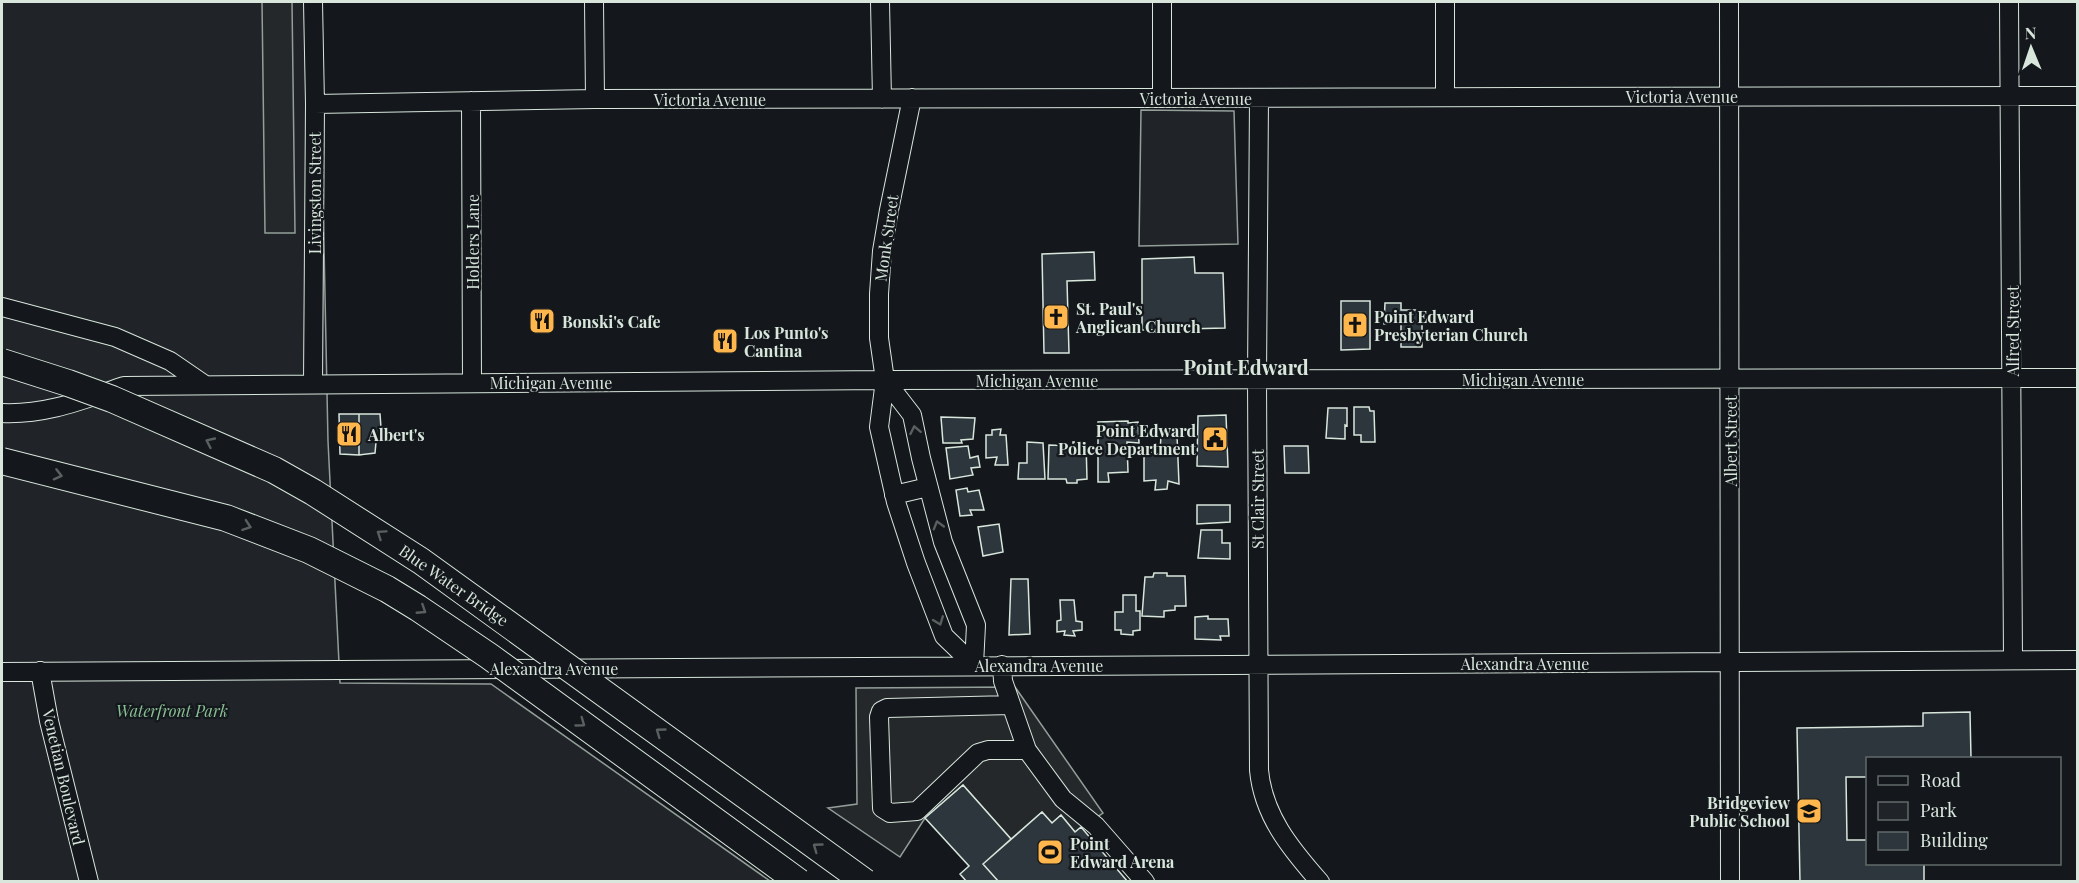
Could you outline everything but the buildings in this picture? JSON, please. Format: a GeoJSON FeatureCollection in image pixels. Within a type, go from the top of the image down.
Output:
{"type":"FeatureCollection","features":[{"type":"Feature","properties":{"kind":"highway","name":"Blue Water Bridge"},"geometry":{"type":"LineString","coordinates":[[2,362],[68,382],[112,399],[274,470],[313,492],[421,561],[865,882]]}},
{"type":"Feature","properties":{"kind":"highway"},"geometry":{"type":"LineString","coordinates":[[2,461],[226,518],[309,550],[387,589],[480,650],[799,882]]}},
{"type":"Feature","properties":{"kind":"street","name":"Livingston Street"},"geometry":{"type":"LineString","coordinates":[[313,2],[315,104],[313,384]]}},
{"type":"Feature","properties":{"kind":"street"},"geometry":{"type":"LineString","coordinates":[[594,2],[595,99]]}},
{"type":"Feature","properties":{"kind":"street"},"geometry":{"type":"LineString","coordinates":[[880,2],[882,99]]}},
{"type":"Feature","properties":{"kind":"street"},"geometry":{"type":"LineString","coordinates":[[1162,2],[1162,98]]}},
{"type":"Feature","properties":{"kind":"street"},"geometry":{"type":"LineString","coordinates":[[1444,96],[1445,2]]}},
{"type":"Feature","properties":{"kind":"street","name":"Albert Street"},"geometry":{"type":"LineString","coordinates":[[1729,2],[1730,882]]}},
{"type":"Feature","properties":{"kind":"street","name":"Alfred Street"},"geometry":{"type":"LineString","coordinates":[[2009,2],[2013,660]]}},
{"type":"Feature","properties":{"kind":"street","name":"Victoria Avenue"},"geometry":{"type":"LineString","coordinates":[[315,104],[595,99],[2078,96]]}},
{"type":"Feature","properties":{"kind":"street","name":"Monk Street"},"geometry":{"type":"LineString","coordinates":[[912,98],[882,251],[879,338],[885,380],[879,427],[894,495],[944,636],[974,665]]}},
{"type":"Feature","properties":{"kind":"street","name":"St Clair Street"},"geometry":{"type":"LineString","coordinates":[[1259,98],[1257,379],[1259,770],[1263,796],[1280,831],[1298,857],[1320,882]]}},
{"type":"Feature","properties":{"kind":"street","name":"Holders Lane"},"geometry":{"type":"LineString","coordinates":[[471,101],[472,383]]}},
{"type":"Feature","properties":{"kind":"street"},"geometry":{"type":"LineString","coordinates":[[2,307],[115,337],[170,360],[205,385]]}},
{"type":"Feature","properties":{"kind":"street","name":"Michigan Avenue"},"geometry":{"type":"LineString","coordinates":[[2,412],[40,412],[66,406],[123,386],[885,380],[2078,378]]}},
{"type":"Feature","properties":{"kind":"street"},"geometry":{"type":"LineString","coordinates":[[885,380],[912,414],[943,542],[976,625],[974,665]]}},
{"type":"Feature","properties":{"kind":"street"},"geometry":{"type":"LineString","coordinates":[[894,495],[928,487]]}},
{"type":"Feature","properties":{"kind":"street"},"geometry":{"type":"LineString","coordinates":[[918,568],[950,562]]}},
{"type":"Feature","properties":{"kind":"street","name":"Alexandra Avenue"},"geometry":{"type":"LineString","coordinates":[[2,672],[2078,660]]}},
{"type":"Feature","properties":{"kind":"street"},"geometry":{"type":"LineString","coordinates":[[1002,665],[1003,681],[1028,750],[1063,799],[1096,826],[1145,882]]}},
{"type":"Feature","properties":{"kind":"street","name":"Venetian Boulevard"},"geometry":{"type":"LineString","coordinates":[[40,671],[49,721],[89,882]]}},
{"type":"Feature","properties":{"kind":"street"},"geometry":{"type":"LineString","coordinates":[[1011,705],[888,708],[881,711],[879,717],[882,808],[887,813],[914,813],[982,751],[1028,750]]}},
{"type":"Feature","properties":{"kind":"green space","name":"Waterfront Park"},"geometry":{"type":"Polygon","coordinates":[[[2,2],[319,2],[328,441],[340,683],[491,684],[770,881],[2,881],[2,2]]]}},
{"type":"Feature","properties":{"kind":"green space"},"geometry":{"type":"Polygon","coordinates":[[[1141,110],[1234,111],[1238,244],[1139,246],[1141,110]]]}},
{"type":"Feature","properties":{"kind":"shaded area"},"geometry":{"type":"Polygon","coordinates":[[[262,2],[292,2],[295,233],[265,233],[262,2]]]}},
{"type":"Feature","properties":{"kind":"shaded area"},"geometry":{"type":"Polygon","coordinates":[[[1015,687],[1103,813],[1075,832],[1061,815],[1052,823],[1042,812],[1011,839],[963,785],[925,818],[900,857],[828,808],[857,804],[856,688],[1015,687]]]}},
{"type":"Feature","properties":{"kind":"place","name":"St. Paul's Anglican Church"},"geometry":{"type":"Point","coordinates":[1056,317]}},
{"type":"Feature","properties":{"kind":"place","name":"Bonski's Cafe"},"geometry":{"type":"Point","coordinates":[542,321]}},
{"type":"Feature","properties":{"kind":"place","name":"Point Edward Presbyterian Church"},"geometry":{"type":"Point","coordinates":[1355,325]}},
{"type":"Feature","properties":{"kind":"place","name":"Los Punto's Cantina"},"geometry":{"type":"Point","coordinates":[725,341]}},
{"type":"Feature","properties":{"kind":"place","name":"Albert's"},"geometry":{"type":"Point","coordinates":[349,434]}},
{"type":"Feature","properties":{"kind":"place","name":"Point Edward Police Department"},"geometry":{"type":"Point","coordinates":[1215,439]}},
{"type":"Feature","properties":{"kind":"place","name":"Bridgeview Public School"},"geometry":{"type":"Point","coordinates":[1809,811]}},
{"type":"Feature","properties":{"kind":"place","name":"Point Edward Arena"},"geometry":{"type":"Point","coordinates":[1050,852]}},
{"type":"Feature","properties":{"kind":"district","name":"Point Edward"},"geometry":{"type":"Point","coordinates":[1246,366]}}]}
